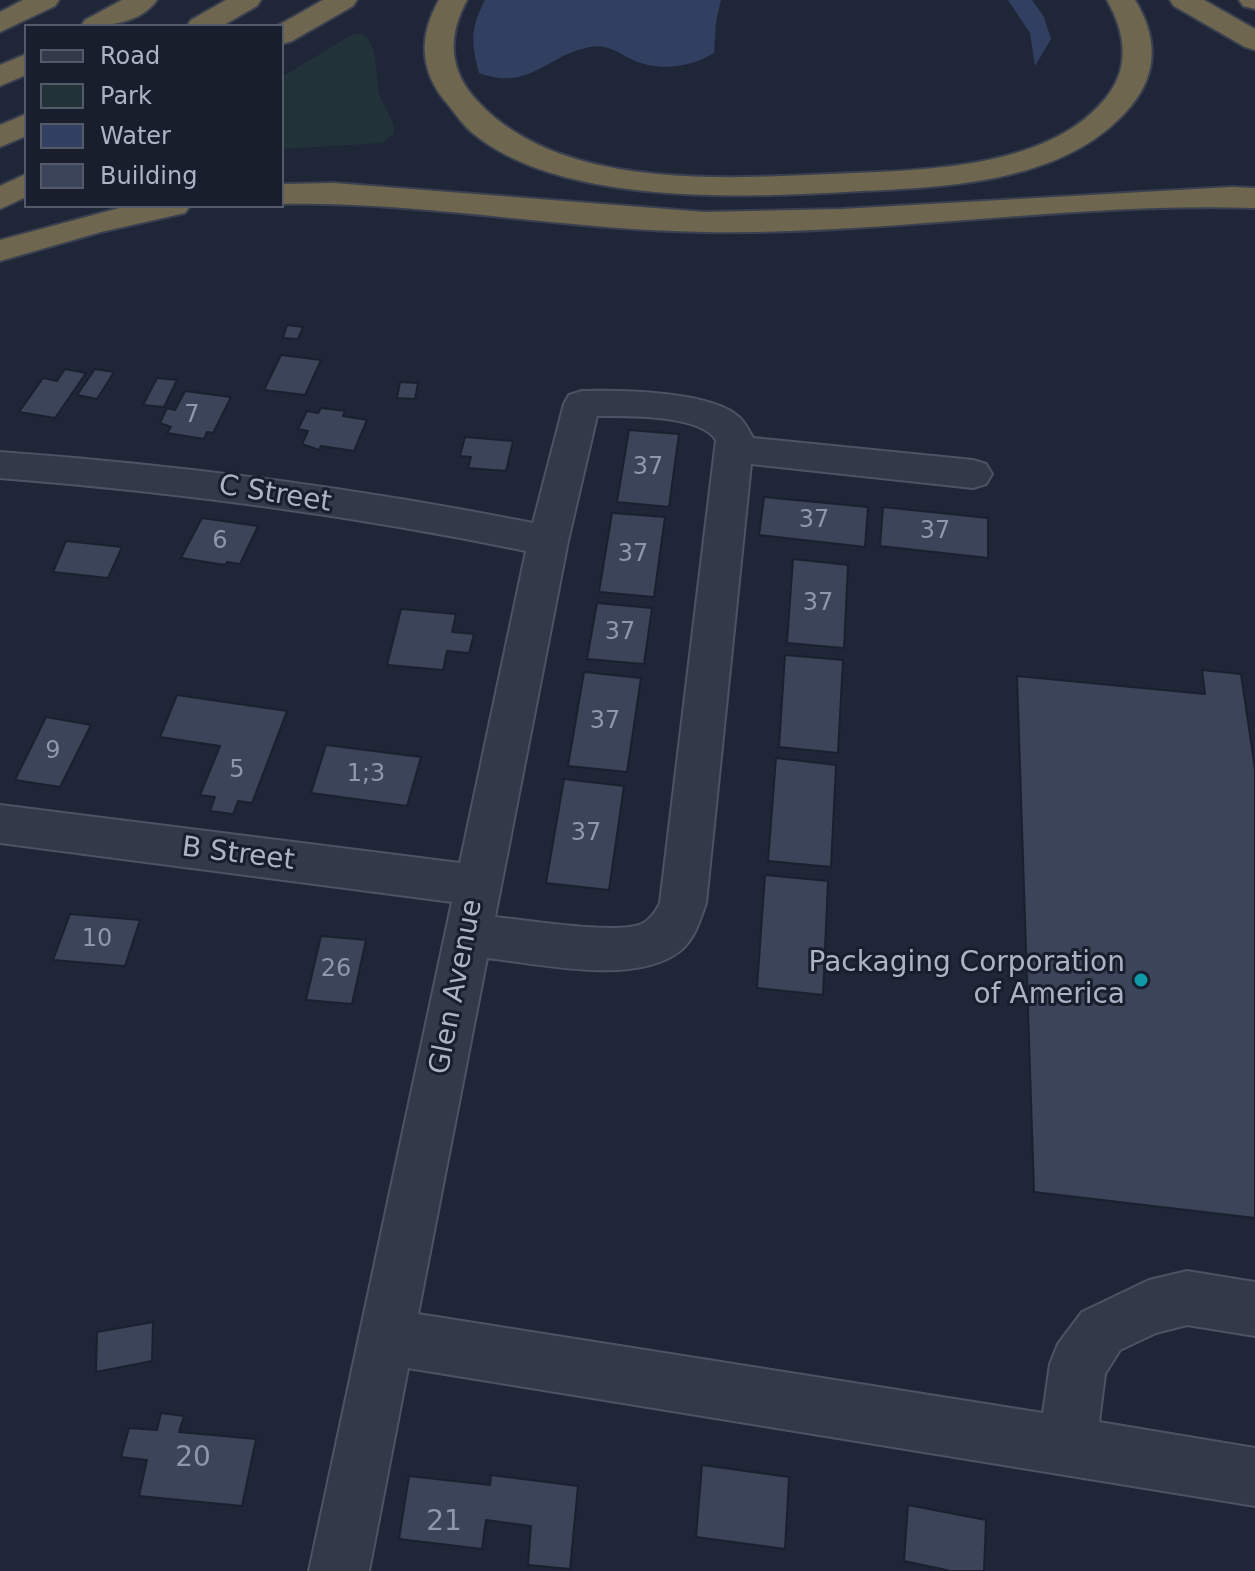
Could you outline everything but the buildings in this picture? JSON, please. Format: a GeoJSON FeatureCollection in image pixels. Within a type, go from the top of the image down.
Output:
{"type":"FeatureCollection","features":[{"type":"Feature","properties":{"kind":"highway"},"geometry":{"type":"LineString","coordinates":[[0,23],[45,0]]}},
{"type":"Feature","properties":{"kind":"highway"},"geometry":{"type":"LineString","coordinates":[[99,24],[143,0]]}},
{"type":"Feature","properties":{"kind":"highway"},"geometry":{"type":"LineString","coordinates":[[205,24],[247,0]]}},
{"type":"Feature","properties":{"kind":"highway"},"geometry":{"type":"LineString","coordinates":[[284,34],[343,0]]}},
{"type":"Feature","properties":{"kind":"highway"},"geometry":{"type":"LineString","coordinates":[[453,0],[439,37],[439,63],[445,81],[467,112],[502,138],[545,159],[601,174],[657,183],[740,186],[949,175],[1010,163],[1061,145],[1097,123],[1123,98],[1132,83],[1137,68],[1138,36],[1121,0]]}},
{"type":"Feature","properties":{"kind":"highway"},"geometry":{"type":"LineString","coordinates":[[1184,0],[1255,41]]}},
{"type":"Feature","properties":{"kind":"highway"},"geometry":{"type":"LineString","coordinates":[[0,77],[24,64]]}},
{"type":"Feature","properties":{"kind":"highway"},"geometry":{"type":"LineString","coordinates":[[0,138],[24,124]]}},
{"type":"Feature","properties":{"kind":"highway"},"geometry":{"type":"LineString","coordinates":[[0,199],[24,185]]}},
{"type":"Feature","properties":{"kind":"highway"},"geometry":{"type":"LineString","coordinates":[[284,194],[372,195],[703,222],[829,220],[1168,199],[1255,198]]}},
{"type":"Feature","properties":{"kind":"highway"},"geometry":{"type":"LineString","coordinates":[[0,251],[95,223],[165,208]]}},
{"type":"Feature","properties":{"kind":"street","name":"Glen Avenue"},"geometry":{"type":"LineString","coordinates":[[339,1571],[548,541],[582,404],[609,402],[688,409],[728,427],[734,437],[734,449]]}},
{"type":"Feature","properties":{"kind":"street"},"geometry":{"type":"LineString","coordinates":[[467,935],[596,948],[642,947],[663,936],[676,922],[683,903],[734,449],[973,474]]}},
{"type":"Feature","properties":{"kind":"street","name":"C Street"},"geometry":{"type":"LineString","coordinates":[[0,465],[136,474],[473,525],[548,541]]}},
{"type":"Feature","properties":{"kind":"street","name":"B Street"},"geometry":{"type":"LineString","coordinates":[[0,824],[477,885]]}},
{"type":"Feature","properties":{"kind":"street"},"geometry":{"type":"LineString","coordinates":[[1067,1445],[1078,1364],[1101,1331],[1149,1307],[1187,1298],[1255,1309]]}},
{"type":"Feature","properties":{"kind":"street"},"geometry":{"type":"LineString","coordinates":[[387,1337],[1255,1477]]}},
{"type":"Feature","properties":{"kind":"green space"},"geometry":{"type":"Polygon","coordinates":[[[353,34],[362,34],[372,46],[381,99],[392,120],[394,134],[382,143],[284,149],[284,76],[353,34]]]}},
{"type":"Feature","properties":{"kind":"water"},"geometry":{"type":"Polygon","coordinates":[[[485,0],[721,0],[714,53],[694,62],[652,66],[612,49],[596,46],[575,51],[525,75],[497,78],[479,73],[474,53],[473,36],[485,0]]]}},
{"type":"Feature","properties":{"kind":"water"},"geometry":{"type":"Polygon","coordinates":[[[1008,0],[1032,0],[1044,17],[1051,39],[1035,66],[1030,33],[1008,0]]]}},
{"type":"Feature","properties":{"kind":"place","name":"Packaging Corporation of America"},"geometry":{"type":"Point","coordinates":[1141,980]}}]}
